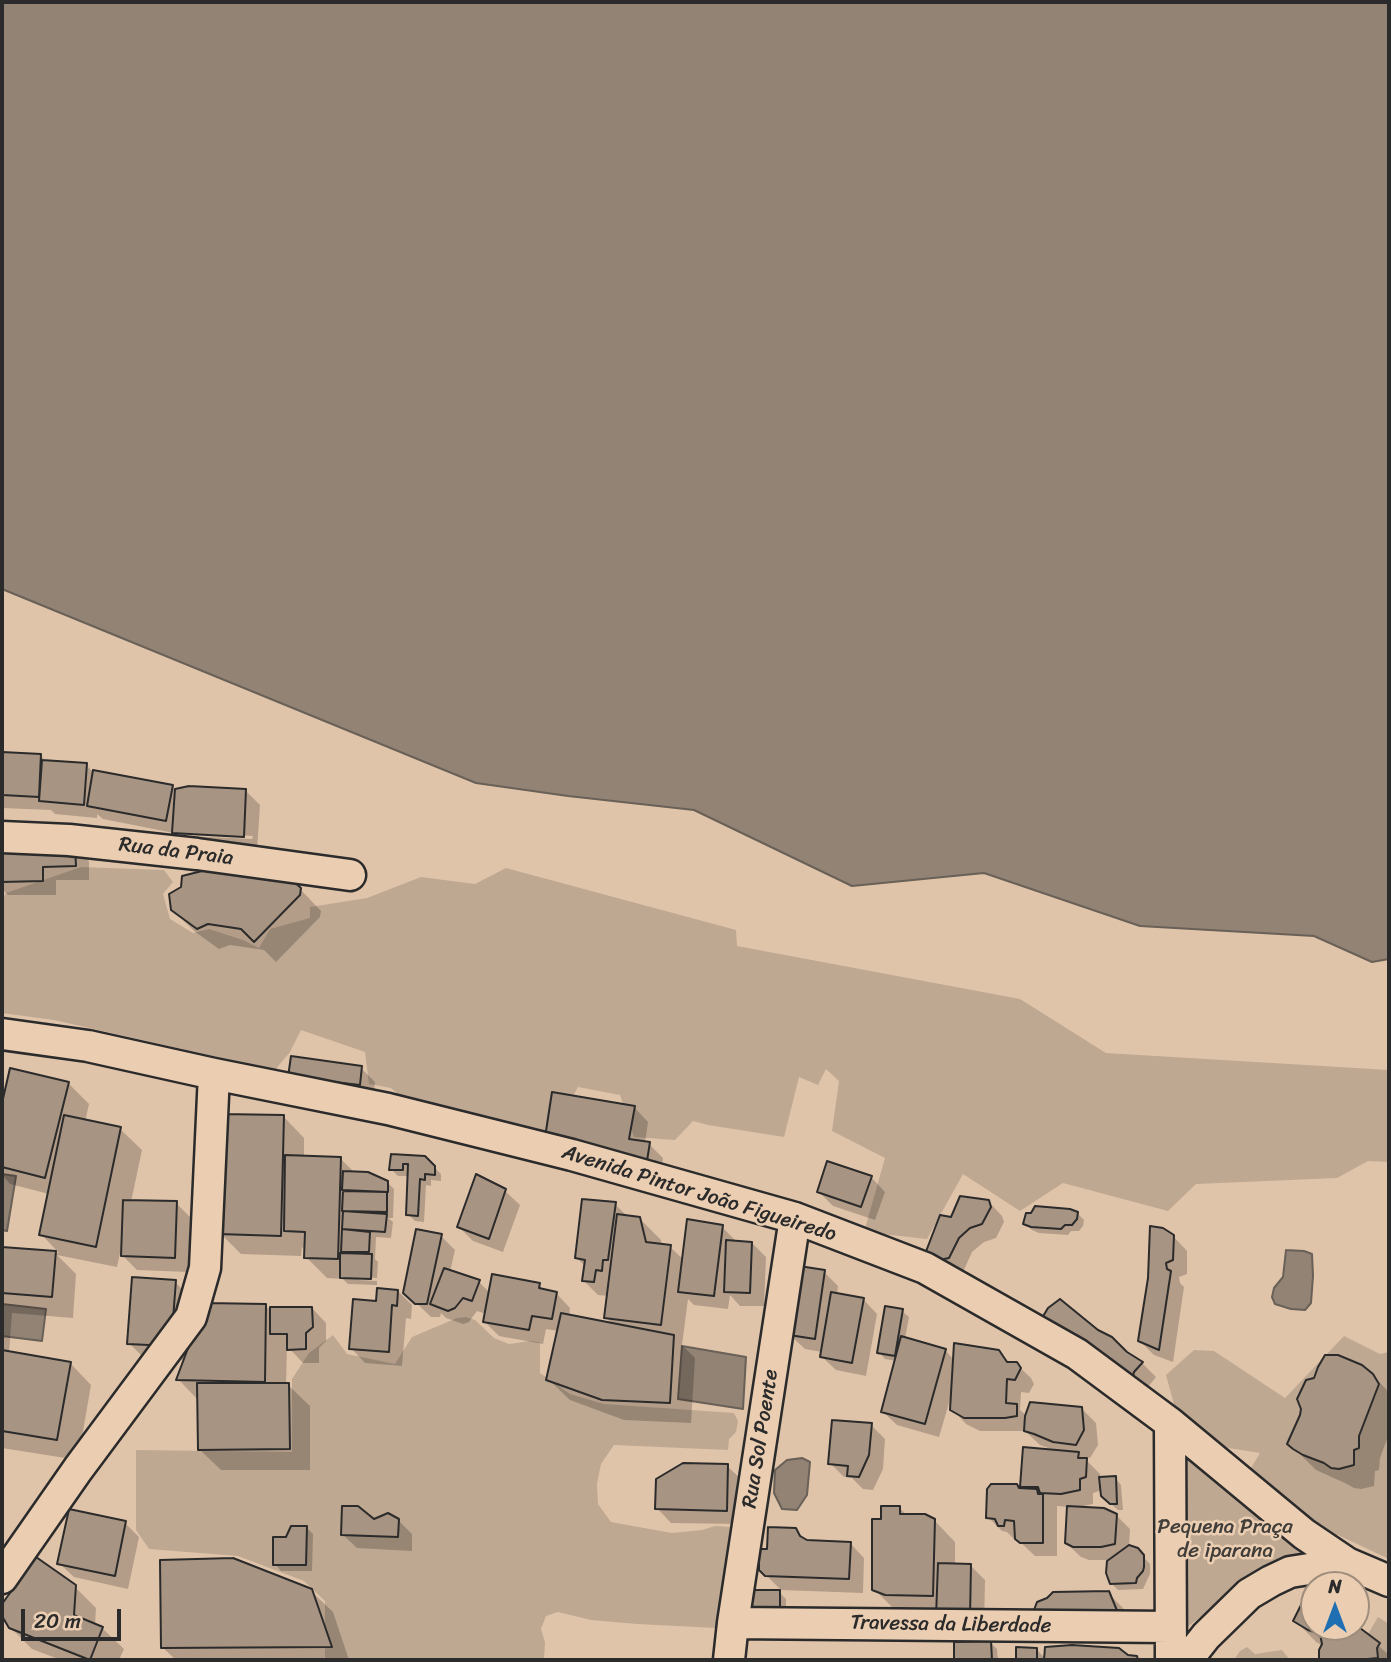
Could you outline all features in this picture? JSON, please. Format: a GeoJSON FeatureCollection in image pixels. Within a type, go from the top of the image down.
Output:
{"type":"FeatureCollection","features":[{"type":"Feature","properties":{"kind":"street","name":"Rua da Praia"},"geometry":{"type":"LineString","coordinates":[[2,837],[171,851],[349,875]]}},
{"type":"Feature","properties":{"kind":"street","name":"Avenida Pintor João Figueiredo"},"geometry":{"type":"LineString","coordinates":[[2,1034],[88,1046],[388,1109],[572,1155],[795,1218],[925,1268],[1077,1354],[1170,1423],[1304,1534],[1347,1563],[1389,1581]]}},
{"type":"Feature","properties":{"kind":"street"},"geometry":{"type":"LineString","coordinates":[[2,1578],[78,1469],[191,1317],[205,1268],[214,1074]]}},
{"type":"Feature","properties":{"kind":"street","name":"Rua Sol Poente"},"geometry":{"type":"LineString","coordinates":[[729,1660],[795,1218]]}},
{"type":"Feature","properties":{"kind":"street"},"geometry":{"type":"LineString","coordinates":[[1170,1423],[1171,1660]]}},
{"type":"Feature","properties":{"kind":"street"},"geometry":{"type":"LineString","coordinates":[[1187,1660],[1206,1636],[1249,1594],[1290,1572],[1347,1563]]}},
{"type":"Feature","properties":{"kind":"street","name":"Travessa da Liberdade"},"geometry":{"type":"LineString","coordinates":[[733,1623],[1170,1627]]}},
{"type":"Feature","properties":{"kind":"green space"},"geometry":{"type":"Polygon","coordinates":[[[81,867],[164,870],[173,882],[163,894],[170,919],[193,933],[209,929],[259,948],[270,929],[310,918],[310,907],[367,898],[421,877],[475,884],[506,868],[736,930],[737,946],[1020,999],[1106,1053],[1389,1070],[1389,1162],[1368,1161],[1337,1178],[1196,1184],[1168,1211],[1063,1183],[1020,1211],[963,1174],[927,1239],[864,1232],[885,1158],[832,1131],[839,1081],[826,1069],[818,1085],[799,1077],[784,1137],[693,1121],[675,1140],[634,1137],[620,1095],[578,1087],[546,1146],[479,1128],[435,1105],[410,1105],[391,1088],[369,1084],[365,1052],[301,1030],[290,1052],[275,1070],[54,1020],[2,1013],[2,899],[6,893],[81,867]]]}},
{"type":"Feature","properties":{"kind":"green space"},"geometry":{"type":"Polygon","coordinates":[[[457,1318],[475,1320],[494,1338],[509,1344],[539,1342],[540,1373],[570,1394],[604,1404],[734,1413],[738,1421],[736,1432],[729,1439],[728,1450],[614,1445],[601,1464],[597,1484],[598,1504],[611,1522],[672,1533],[715,1526],[731,1527],[733,1551],[727,1623],[716,1628],[637,1624],[591,1620],[558,1612],[546,1616],[541,1629],[545,1642],[544,1660],[325,1660],[325,1601],[304,1581],[238,1556],[149,1549],[136,1530],[136,1450],[292,1452],[292,1379],[309,1353],[333,1335],[347,1354],[395,1364],[412,1337],[457,1318]]]}},
{"type":"Feature","properties":{"kind":"green space","name":"Pequena Praça de iparana"},"geometry":{"type":"Polygon","coordinates":[[[1344,1336],[1380,1354],[1389,1352],[1389,1559],[1338,1535],[1307,1545],[1315,1552],[1255,1576],[1179,1633],[1179,1445],[1237,1491],[1260,1453],[1184,1441],[1166,1375],[1194,1350],[1214,1351],[1285,1398],[1344,1336]]]}},
{"type":"Feature","properties":{"kind":"green space"},"geometry":{"type":"Polygon","coordinates":[[[1378,1617],[1389,1624],[1389,1660],[1368,1659],[1370,1631],[1378,1617]]]}},
{"type":"Feature","properties":{"kind":"green space"},"geometry":{"type":"Polygon","coordinates":[[[1247,1647],[1255,1654],[1282,1650],[1290,1660],[1234,1660],[1240,1651],[1247,1647]]]}},
{"type":"Feature","properties":{"kind":"shaded area"},"geometry":{"type":"Polygon","coordinates":[[[2,2],[1389,2],[1389,959],[1372,962],[1314,936],[1140,926],[984,873],[852,886],[694,810],[476,783],[2,589],[2,2]]]}},
{"type":"Feature","properties":{"kind":"shaded area"},"geometry":{"type":"Polygon","coordinates":[[[2,1174],[16,1176],[7,1231],[2,1230],[2,1174]]]}},
{"type":"Feature","properties":{"kind":"shaded area"},"geometry":{"type":"Polygon","coordinates":[[[1286,1250],[1312,1254],[1311,1303],[1305,1310],[1275,1304],[1272,1297],[1274,1288],[1283,1277],[1286,1250]]]}},
{"type":"Feature","properties":{"kind":"shaded area"},"geometry":{"type":"Polygon","coordinates":[[[2,1304],[46,1309],[42,1341],[2,1336],[2,1304]]]}},
{"type":"Feature","properties":{"kind":"shaded area"},"geometry":{"type":"Polygon","coordinates":[[[682,1346],[746,1357],[743,1409],[678,1399],[682,1346]]]}},
{"type":"Feature","properties":{"kind":"shaded area"},"geometry":{"type":"Polygon","coordinates":[[[802,1458],[810,1462],[807,1495],[797,1510],[782,1509],[774,1493],[775,1470],[787,1460],[802,1458]]]}},
{"type":"Feature","properties":{"kind":"building"},"geometry":{"type":"Polygon","coordinates":[[[2,752],[41,754],[39,797],[2,795],[2,752]]]}},
{"type":"Feature","properties":{"kind":"building"},"geometry":{"type":"Polygon","coordinates":[[[42,760],[87,763],[84,805],[39,801],[42,760]]]}},
{"type":"Feature","properties":{"kind":"building"},"geometry":{"type":"Polygon","coordinates":[[[93,770],[173,785],[166,821],[87,806],[93,770]]]}},
{"type":"Feature","properties":{"kind":"building"},"geometry":{"type":"Polygon","coordinates":[[[189,786],[246,789],[244,837],[172,833],[175,789],[189,786]]]}},
{"type":"Feature","properties":{"kind":"building"},"geometry":{"type":"Polygon","coordinates":[[[75,845],[76,866],[43,867],[43,881],[2,882],[2,846],[75,845]]]}},
{"type":"Feature","properties":{"kind":"building"},"geometry":{"type":"Polygon","coordinates":[[[230,864],[282,871],[301,888],[300,895],[254,942],[241,929],[208,924],[197,929],[171,910],[169,894],[181,887],[182,876],[230,864]]]}},
{"type":"Feature","properties":{"kind":"building"},"geometry":{"type":"Polygon","coordinates":[[[291,1056],[362,1066],[360,1085],[288,1077],[291,1056]]]}},
{"type":"Feature","properties":{"kind":"building"},"geometry":{"type":"Polygon","coordinates":[[[10,1068],[69,1082],[45,1178],[2,1167],[2,1103],[10,1068]]]}},
{"type":"Feature","properties":{"kind":"building"},"geometry":{"type":"Polygon","coordinates":[[[552,1092],[635,1106],[629,1139],[650,1142],[647,1161],[544,1144],[552,1092]]]}},
{"type":"Feature","properties":{"kind":"building"},"geometry":{"type":"Polygon","coordinates":[[[222,1114],[284,1115],[281,1236],[218,1234],[222,1114]]]}},
{"type":"Feature","properties":{"kind":"building"},"geometry":{"type":"Polygon","coordinates":[[[64,1115],[121,1127],[96,1247],[39,1235],[64,1115]]]}},
{"type":"Feature","properties":{"kind":"building"},"geometry":{"type":"Polygon","coordinates":[[[391,1154],[425,1156],[435,1166],[435,1175],[425,1174],[425,1180],[420,1179],[418,1216],[406,1215],[408,1164],[403,1164],[403,1170],[389,1170],[391,1154]]]}},
{"type":"Feature","properties":{"kind":"building"},"geometry":{"type":"Polygon","coordinates":[[[285,1155],[341,1157],[338,1259],[304,1258],[305,1232],[284,1231],[285,1155]]]}},
{"type":"Feature","properties":{"kind":"building"},"geometry":{"type":"Polygon","coordinates":[[[827,1161],[872,1176],[861,1207],[817,1192],[827,1161]]]}},
{"type":"Feature","properties":{"kind":"building"},"geometry":{"type":"Polygon","coordinates":[[[343,1171],[368,1172],[388,1181],[388,1192],[342,1190],[343,1171]]]}},
{"type":"Feature","properties":{"kind":"building"},"geometry":{"type":"Polygon","coordinates":[[[476,1174],[506,1189],[489,1239],[457,1227],[476,1174]]]}},
{"type":"Feature","properties":{"kind":"building"},"geometry":{"type":"Polygon","coordinates":[[[343,1191],[387,1192],[387,1212],[342,1211],[343,1191]]]}},
{"type":"Feature","properties":{"kind":"building"},"geometry":{"type":"Polygon","coordinates":[[[960,1196],[989,1200],[991,1207],[982,1224],[970,1228],[959,1238],[949,1258],[939,1260],[925,1254],[940,1215],[951,1217],[960,1196]]]}},
{"type":"Feature","properties":{"kind":"building"},"geometry":{"type":"Polygon","coordinates":[[[582,1199],[616,1202],[608,1260],[603,1260],[602,1271],[596,1270],[594,1282],[582,1281],[585,1260],[575,1258],[582,1199]]]}},
{"type":"Feature","properties":{"kind":"building"},"geometry":{"type":"Polygon","coordinates":[[[123,1200],[177,1201],[175,1258],[121,1256],[123,1200]]]}},
{"type":"Feature","properties":{"kind":"building"},"geometry":{"type":"Polygon","coordinates":[[[1035,1206],[1070,1209],[1078,1212],[1077,1219],[1072,1225],[1065,1225],[1061,1229],[1023,1224],[1026,1213],[1031,1213],[1035,1206]]]}},
{"type":"Feature","properties":{"kind":"building"},"geometry":{"type":"Polygon","coordinates":[[[343,1211],[387,1214],[385,1232],[342,1229],[343,1211]]]}},
{"type":"Feature","properties":{"kind":"building"},"geometry":{"type":"Polygon","coordinates":[[[617,1214],[640,1217],[646,1242],[671,1245],[661,1325],[604,1318],[617,1214]]]}},
{"type":"Feature","properties":{"kind":"building"},"geometry":{"type":"Polygon","coordinates":[[[687,1219],[723,1225],[714,1296],[678,1292],[687,1219]]]}},
{"type":"Feature","properties":{"kind":"building"},"geometry":{"type":"Polygon","coordinates":[[[1150,1226],[1163,1228],[1174,1235],[1173,1260],[1166,1263],[1167,1269],[1171,1271],[1159,1350],[1138,1341],[1148,1278],[1150,1226]]]}},
{"type":"Feature","properties":{"kind":"building"},"geometry":{"type":"Polygon","coordinates":[[[342,1229],[370,1232],[369,1252],[341,1252],[342,1229]]]}},
{"type":"Feature","properties":{"kind":"building"},"geometry":{"type":"Polygon","coordinates":[[[416,1229],[442,1234],[427,1304],[415,1304],[403,1293],[416,1229]]]}},
{"type":"Feature","properties":{"kind":"building"},"geometry":{"type":"Polygon","coordinates":[[[726,1240],[752,1242],[750,1293],[724,1292],[726,1240]]]}},
{"type":"Feature","properties":{"kind":"building"},"geometry":{"type":"Polygon","coordinates":[[[2,1247],[56,1251],[52,1297],[2,1293],[2,1247]]]}},
{"type":"Feature","properties":{"kind":"building"},"geometry":{"type":"Polygon","coordinates":[[[340,1253],[372,1254],[371,1279],[340,1278],[340,1253]]]}},
{"type":"Feature","properties":{"kind":"building"},"geometry":{"type":"Polygon","coordinates":[[[799,1266],[825,1270],[815,1339],[789,1335],[799,1266]]]}},
{"type":"Feature","properties":{"kind":"building"},"geometry":{"type":"Polygon","coordinates":[[[444,1268],[480,1280],[472,1301],[463,1298],[455,1308],[448,1311],[430,1304],[444,1268]]]}},
{"type":"Feature","properties":{"kind":"building"},"geometry":{"type":"Polygon","coordinates":[[[492,1274],[540,1283],[539,1288],[557,1292],[552,1319],[532,1316],[529,1330],[483,1322],[492,1274]]]}},
{"type":"Feature","properties":{"kind":"building"},"geometry":{"type":"Polygon","coordinates":[[[132,1277],[176,1280],[171,1346],[127,1344],[132,1277]]]}},
{"type":"Feature","properties":{"kind":"building"},"geometry":{"type":"Polygon","coordinates":[[[377,1288],[398,1290],[397,1306],[392,1305],[389,1352],[349,1349],[353,1299],[376,1301],[377,1288]]]}},
{"type":"Feature","properties":{"kind":"building"},"geometry":{"type":"Polygon","coordinates":[[[831,1292],[864,1298],[852,1363],[820,1357],[831,1292]]]}},
{"type":"Feature","properties":{"kind":"building"},"geometry":{"type":"Polygon","coordinates":[[[1060,1299],[1143,1362],[1134,1372],[1132,1380],[1039,1323],[1048,1308],[1060,1299]]]}},
{"type":"Feature","properties":{"kind":"building"},"geometry":{"type":"Polygon","coordinates":[[[205,1303],[266,1304],[265,1382],[176,1380],[205,1303]]]}},
{"type":"Feature","properties":{"kind":"building"},"geometry":{"type":"Polygon","coordinates":[[[885,1306],[903,1309],[895,1356],[877,1353],[885,1306]]]}},
{"type":"Feature","properties":{"kind":"building"},"geometry":{"type":"Polygon","coordinates":[[[270,1307],[312,1307],[313,1327],[306,1333],[306,1349],[287,1350],[287,1334],[270,1334],[270,1307]]]}},
{"type":"Feature","properties":{"kind":"building"},"geometry":{"type":"Polygon","coordinates":[[[561,1313],[674,1335],[670,1403],[602,1400],[546,1380],[561,1313]]]}},
{"type":"Feature","properties":{"kind":"building"},"geometry":{"type":"Polygon","coordinates":[[[901,1336],[946,1349],[925,1424],[881,1412],[901,1336]]]}},
{"type":"Feature","properties":{"kind":"building"},"geometry":{"type":"Polygon","coordinates":[[[954,1343],[999,1350],[1007,1362],[1017,1362],[1021,1368],[1015,1380],[1007,1379],[1006,1403],[1017,1404],[1017,1416],[964,1418],[950,1410],[954,1343]]]}},
{"type":"Feature","properties":{"kind":"building"},"geometry":{"type":"Polygon","coordinates":[[[2,1350],[71,1362],[57,1440],[2,1431],[2,1350]]]}},
{"type":"Feature","properties":{"kind":"building"},"geometry":{"type":"Polygon","coordinates":[[[1325,1355],[1338,1355],[1362,1365],[1373,1374],[1379,1384],[1359,1436],[1359,1448],[1354,1450],[1354,1465],[1339,1469],[1303,1455],[1287,1444],[1300,1415],[1297,1399],[1306,1380],[1314,1378],[1325,1355]]]}},
{"type":"Feature","properties":{"kind":"building"},"geometry":{"type":"Polygon","coordinates":[[[197,1383],[289,1383],[290,1449],[198,1450],[197,1383]]]}},
{"type":"Feature","properties":{"kind":"building"},"geometry":{"type":"Polygon","coordinates":[[[1030,1402],[1082,1407],[1084,1430],[1076,1445],[1053,1442],[1024,1431],[1030,1402]]]}},
{"type":"Feature","properties":{"kind":"building"},"geometry":{"type":"Polygon","coordinates":[[[832,1420],[872,1423],[869,1455],[859,1477],[847,1476],[848,1466],[828,1464],[832,1420]]]}},
{"type":"Feature","properties":{"kind":"building"},"geometry":{"type":"Polygon","coordinates":[[[1023,1447],[1079,1452],[1078,1458],[1087,1458],[1086,1477],[1080,1479],[1080,1490],[1061,1494],[1040,1493],[1038,1487],[1020,1487],[1023,1447]]]}},
{"type":"Feature","properties":{"kind":"building"},"geometry":{"type":"Polygon","coordinates":[[[683,1463],[728,1464],[727,1511],[655,1509],[656,1479],[683,1463]]]}},
{"type":"Feature","properties":{"kind":"building"},"geometry":{"type":"Polygon","coordinates":[[[1116,1476],[1117,1504],[1110,1504],[1101,1496],[1099,1477],[1116,1476]]]}},
{"type":"Feature","properties":{"kind":"building"},"geometry":{"type":"Polygon","coordinates":[[[991,1484],[1017,1484],[1019,1488],[1037,1489],[1038,1494],[1043,1494],[1043,1543],[1020,1543],[1015,1539],[1014,1521],[1005,1520],[1004,1526],[998,1526],[995,1519],[986,1518],[987,1489],[991,1484]]]}},
{"type":"Feature","properties":{"kind":"building"},"geometry":{"type":"Polygon","coordinates":[[[342,1506],[358,1506],[374,1519],[388,1513],[399,1519],[398,1537],[341,1535],[342,1506]]]}},
{"type":"Feature","properties":{"kind":"building"},"geometry":{"type":"Polygon","coordinates":[[[881,1506],[900,1506],[900,1514],[925,1514],[935,1519],[933,1596],[885,1595],[872,1590],[872,1519],[881,1519],[881,1506]]]}},
{"type":"Feature","properties":{"kind":"building"},"geometry":{"type":"Polygon","coordinates":[[[1067,1506],[1104,1508],[1117,1514],[1115,1544],[1073,1547],[1065,1543],[1067,1506]]]}},
{"type":"Feature","properties":{"kind":"building"},"geometry":{"type":"Polygon","coordinates":[[[69,1509],[126,1521],[115,1576],[57,1564],[69,1509]]]}},
{"type":"Feature","properties":{"kind":"building"},"geometry":{"type":"Polygon","coordinates":[[[291,1526],[307,1526],[306,1565],[273,1565],[273,1537],[286,1537],[291,1526]]]}},
{"type":"Feature","properties":{"kind":"building"},"geometry":{"type":"Polygon","coordinates":[[[768,1527],[796,1528],[800,1536],[807,1540],[851,1542],[849,1579],[765,1576],[759,1570],[759,1549],[767,1549],[768,1527]]]}},
{"type":"Feature","properties":{"kind":"building"},"geometry":{"type":"Polygon","coordinates":[[[1129,1545],[1138,1548],[1144,1555],[1143,1571],[1136,1583],[1110,1584],[1106,1573],[1107,1561],[1129,1545]]]}},
{"type":"Feature","properties":{"kind":"building"},"geometry":{"type":"Polygon","coordinates":[[[36,1557],[76,1585],[74,1615],[103,1627],[90,1660],[9,1628],[2,1616],[2,1604],[36,1557]]]}},
{"type":"Feature","properties":{"kind":"building"},"geometry":{"type":"Polygon","coordinates":[[[233,1558],[312,1589],[332,1647],[161,1648],[160,1560],[233,1558]]]}},
{"type":"Feature","properties":{"kind":"building"},"geometry":{"type":"Polygon","coordinates":[[[938,1563],[971,1564],[970,1618],[936,1617],[938,1563]]]}},
{"type":"Feature","properties":{"kind":"building"},"geometry":{"type":"Polygon","coordinates":[[[750,1590],[780,1590],[780,1622],[750,1622],[750,1590]]]}},
{"type":"Feature","properties":{"kind":"building"},"geometry":{"type":"Polygon","coordinates":[[[1109,1591],[1118,1613],[1035,1617],[1037,1602],[1053,1592],[1109,1591]]]}},
{"type":"Feature","properties":{"kind":"building"},"geometry":{"type":"Polygon","coordinates":[[[1300,1607],[1300,1625],[1293,1621],[1300,1607]]]}},
{"type":"Feature","properties":{"kind":"building"},"geometry":{"type":"Polygon","coordinates":[[[1370,1636],[1380,1643],[1377,1648],[1378,1658],[1368,1660],[1319,1660],[1321,1641],[1370,1641],[1370,1636]]]}},
{"type":"Feature","properties":{"kind":"building"},"geometry":{"type":"Polygon","coordinates":[[[991,1641],[992,1660],[954,1660],[954,1642],[991,1641]]]}},
{"type":"Feature","properties":{"kind":"building"},"geometry":{"type":"Polygon","coordinates":[[[1072,1645],[1119,1648],[1128,1655],[1137,1656],[1138,1660],[1044,1660],[1045,1647],[1072,1645]]]}},
{"type":"Feature","properties":{"kind":"building"},"geometry":{"type":"Polygon","coordinates":[[[1016,1647],[1037,1648],[1037,1660],[1012,1660],[1016,1659],[1016,1647]]]}}]}
